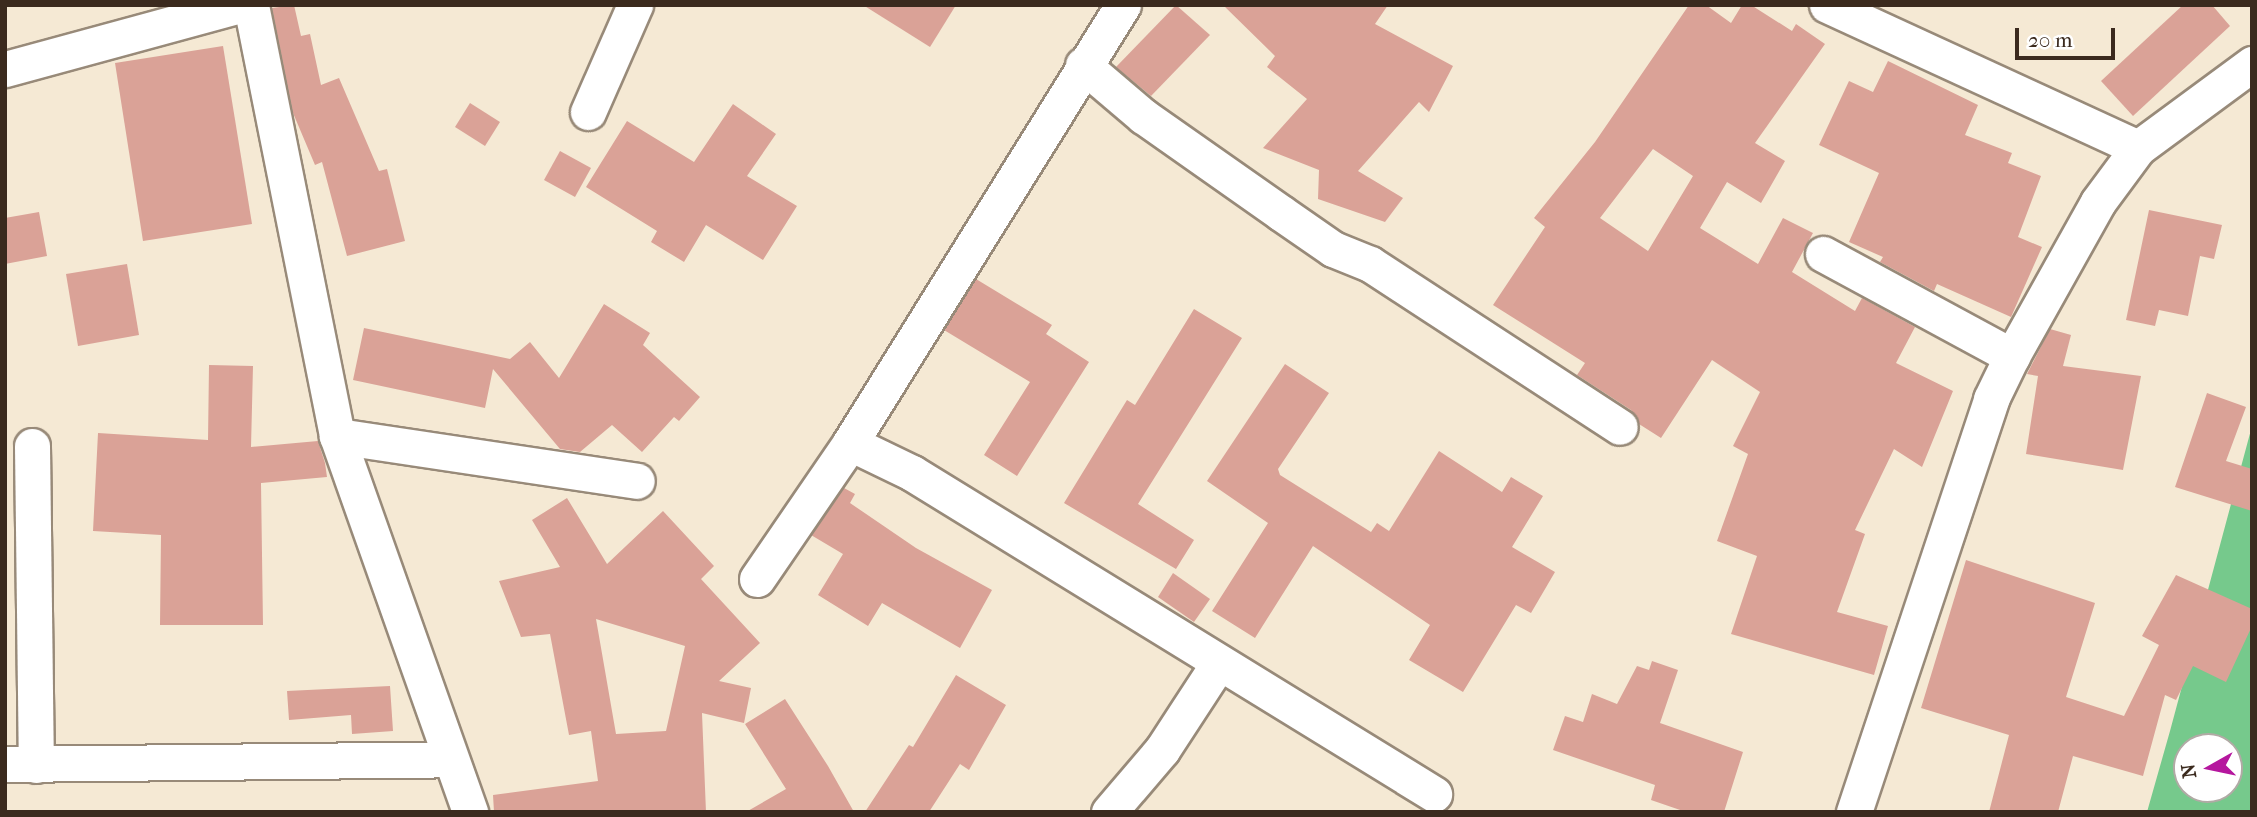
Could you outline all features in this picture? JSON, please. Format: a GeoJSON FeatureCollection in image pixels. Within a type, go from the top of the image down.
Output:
{"type":"FeatureCollection","features":[{"type":"Feature","properties":{"kind":"street"},"geometry":{"type":"LineString","coordinates":[[5,69],[240,5]]}},
{"type":"Feature","properties":{"kind":"street"},"geometry":{"type":"LineString","coordinates":[[251,5],[337,436],[449,759],[470,812]]}},
{"type":"Feature","properties":{"kind":"street"},"geometry":{"type":"LineString","coordinates":[[588,112],[635,5]]}},
{"type":"Feature","properties":{"kind":"street"},"geometry":{"type":"LineString","coordinates":[[757,579],[850,443],[1083,65],[1123,5]]}},
{"type":"Feature","properties":{"kind":"street"},"geometry":{"type":"LineString","coordinates":[[1826,5],[2138,148]]}},
{"type":"Feature","properties":{"kind":"street"},"geometry":{"type":"LineString","coordinates":[[1854,812],[1991,400],[2011,356],[2098,202],[2138,148],[2252,64]]}},
{"type":"Feature","properties":{"kind":"street"},"geometry":{"type":"LineString","coordinates":[[1083,65],[1143,117],[1302,228],[1334,249],[1370,264],[1620,427]]}},
{"type":"Feature","properties":{"kind":"street"},"geometry":{"type":"LineString","coordinates":[[1823,254],[2011,356]]}},
{"type":"Feature","properties":{"kind":"street"},"geometry":{"type":"LineString","coordinates":[[337,436],[637,481]]}},
{"type":"Feature","properties":{"kind":"street"},"geometry":{"type":"LineString","coordinates":[[850,443],[912,473],[1218,664],[1434,794]]}},
{"type":"Feature","properties":{"kind":"street"},"geometry":{"type":"LineString","coordinates":[[32,446],[21,764],[449,759]]}},
{"type":"Feature","properties":{"kind":"street"},"geometry":{"type":"LineString","coordinates":[[1109,812],[1162,750],[1218,664]]}},
{"type":"Feature","properties":{"kind":"green space"},"geometry":{"type":"Polygon","coordinates":[[[2252,426],[2252,812],[2147,812],[2170,731],[2252,426]]]}},
{"type":"Feature","properties":{"kind":"building"},"geometry":{"type":"Polygon","coordinates":[[[294,5],[301,36],[310,34],[321,85],[339,78],[379,171],[387,169],[405,241],[347,256],[322,162],[315,165],[293,113],[272,8],[294,5]]]}},
{"type":"Feature","properties":{"kind":"building"},"geometry":{"type":"Polygon","coordinates":[[[863,5],[956,5],[930,47],[863,5]]]}},
{"type":"Feature","properties":{"kind":"building"},"geometry":{"type":"Polygon","coordinates":[[[1176,5],[1210,35],[1151,96],[1116,67],[1176,5]]]}},
{"type":"Feature","properties":{"kind":"building"},"geometry":{"type":"Polygon","coordinates":[[[1223,5],[1388,5],[1375,24],[1453,66],[1429,112],[1419,102],[1358,171],[1403,198],[1385,222],[1318,199],[1319,170],[1263,148],[1307,99],[1267,67],[1275,56],[1223,5]]]}},
{"type":"Feature","properties":{"kind":"building"},"geometry":{"type":"Polygon","coordinates":[[[1689,5],[1706,5],[1731,23],[1742,5],[1751,5],[1792,31],[1796,24],[1825,44],[1755,143],[1785,161],[1761,203],[1727,182],[1700,228],[1758,264],[1783,218],[1813,233],[1792,272],[1855,311],[1862,298],[1915,327],[1896,363],[1953,391],[1922,467],[1894,449],[1855,530],[1865,534],[1837,612],[1888,626],[1874,675],[1731,634],[1757,556],[1717,541],[1748,454],[1733,446],[1760,392],[1712,360],[1661,438],[1639,424],[1631,410],[1577,375],[1585,363],[1493,305],[1545,227],[1534,218],[1595,142],[1689,5]],[[1653,149],[1600,218],[1648,251],[1693,176],[1653,149]]]}},
{"type":"Feature","properties":{"kind":"building"},"geometry":{"type":"Polygon","coordinates":[[[2183,5],[2212,5],[2230,26],[2133,116],[2101,81],[2183,5]]]}},
{"type":"Feature","properties":{"kind":"building"},"geometry":{"type":"Polygon","coordinates":[[[223,46],[252,224],[143,241],[115,63],[223,46]]]}},
{"type":"Feature","properties":{"kind":"building"},"geometry":{"type":"Polygon","coordinates":[[[1888,61],[1978,105],[1965,135],[2012,153],[2008,163],[2041,176],[2018,237],[2042,247],[2011,317],[1937,284],[1934,291],[1880,262],[1883,257],[1849,242],[1879,173],[1819,145],[1849,81],[1873,92],[1888,61]]]}},
{"type":"Feature","properties":{"kind":"building"},"geometry":{"type":"Polygon","coordinates":[[[470,103],[500,122],[485,146],[455,127],[470,103]]]}},
{"type":"Feature","properties":{"kind":"building"},"geometry":{"type":"Polygon","coordinates":[[[733,104],[776,134],[747,176],[797,206],[763,260],[706,225],[684,262],[651,242],[657,231],[586,187],[627,121],[694,162],[733,104]]]}},
{"type":"Feature","properties":{"kind":"building"},"geometry":{"type":"Polygon","coordinates":[[[560,151],[591,168],[575,197],[544,180],[560,151]]]}},
{"type":"Feature","properties":{"kind":"building"},"geometry":{"type":"Polygon","coordinates":[[[2149,210],[2222,225],[2214,259],[2200,256],[2188,316],[2159,310],[2155,326],[2126,320],[2149,210]]]}},
{"type":"Feature","properties":{"kind":"building"},"geometry":{"type":"Polygon","coordinates":[[[39,212],[47,256],[5,264],[5,218],[39,212]]]}},
{"type":"Feature","properties":{"kind":"building"},"geometry":{"type":"Polygon","coordinates":[[[127,264],[139,335],[78,346],[66,274],[127,264]]]}},
{"type":"Feature","properties":{"kind":"building"},"geometry":{"type":"Polygon","coordinates":[[[976,279],[1052,325],[1046,334],[1089,362],[1017,476],[984,455],[1030,382],[944,330],[976,279]]]}},
{"type":"Feature","properties":{"kind":"building"},"geometry":{"type":"Polygon","coordinates":[[[604,304],[650,333],[643,345],[700,397],[679,421],[674,417],[642,452],[612,425],[580,452],[560,449],[493,369],[485,408],[353,380],[364,328],[510,359],[530,342],[559,378],[604,304]]]}},
{"type":"Feature","properties":{"kind":"building"},"geometry":{"type":"Polygon","coordinates":[[[1194,309],[1242,338],[1138,504],[1194,540],[1176,569],[1064,503],[1127,400],[1135,405],[1194,309]]]}},
{"type":"Feature","properties":{"kind":"building"},"geometry":{"type":"Polygon","coordinates":[[[2050,329],[2071,335],[2063,366],[2141,376],[2123,470],[2026,454],[2038,376],[2027,374],[2050,329]]]}},
{"type":"Feature","properties":{"kind":"building"},"geometry":{"type":"Polygon","coordinates":[[[1285,364],[1329,393],[1278,469],[1280,475],[1371,532],[1377,523],[1389,531],[1439,451],[1502,492],[1511,477],[1543,496],[1512,547],[1555,572],[1531,613],[1516,605],[1463,692],[1409,660],[1430,625],[1313,546],[1255,638],[1212,611],[1268,523],[1207,481],[1285,364]]]}},
{"type":"Feature","properties":{"kind":"building"},"geometry":{"type":"Polygon","coordinates":[[[209,365],[253,366],[251,447],[318,441],[325,463],[327,477],[261,483],[263,625],[160,625],[161,535],[93,531],[98,433],[208,440],[209,365]]]}},
{"type":"Feature","properties":{"kind":"building"},"geometry":{"type":"Polygon","coordinates":[[[2207,393],[2246,407],[2226,461],[2252,469],[2252,511],[2175,487],[2207,393]]]}},
{"type":"Feature","properties":{"kind":"building"},"geometry":{"type":"Polygon","coordinates":[[[844,488],[855,494],[850,503],[916,548],[992,590],[960,648],[882,603],[868,626],[818,595],[843,554],[811,535],[844,488]]]}},
{"type":"Feature","properties":{"kind":"building"},"geometry":{"type":"Polygon","coordinates":[[[567,498],[607,564],[663,511],[714,566],[701,579],[760,643],[719,681],[751,688],[744,723],[702,713],[706,812],[494,812],[493,795],[598,781],[591,731],[569,735],[550,634],[521,637],[499,581],[560,567],[532,520],[567,498]],[[596,619],[616,734],[666,731],[685,646],[596,619]]]}},
{"type":"Feature","properties":{"kind":"building"},"geometry":{"type":"Polygon","coordinates":[[[1966,560],[2095,603],[2066,697],[2124,716],[2159,645],[2142,636],[2176,575],[2252,609],[2252,626],[2226,682],[2193,666],[2176,700],[2165,695],[2143,776],[2073,756],[2058,812],[1989,812],[2009,735],[1921,708],[1966,560]]]}},
{"type":"Feature","properties":{"kind":"building"},"geometry":{"type":"Polygon","coordinates":[[[1173,573],[1210,599],[1194,622],[1158,597],[1173,573]]]}},
{"type":"Feature","properties":{"kind":"building"},"geometry":{"type":"Polygon","coordinates":[[[1652,661],[1678,670],[1660,723],[1743,752],[1724,812],[1686,812],[1651,800],[1655,785],[1553,750],[1565,716],[1583,722],[1592,694],[1617,704],[1637,666],[1649,670],[1652,661]]]}},
{"type":"Feature","properties":{"kind":"building"},"geometry":{"type":"Polygon","coordinates":[[[956,675],[1006,705],[969,770],[960,764],[929,812],[865,812],[909,745],[913,747],[956,675]]]}},
{"type":"Feature","properties":{"kind":"building"},"geometry":{"type":"Polygon","coordinates":[[[390,686],[393,731],[352,734],[351,715],[289,720],[287,691],[390,686]]]}},
{"type":"Feature","properties":{"kind":"building"},"geometry":{"type":"Polygon","coordinates":[[[785,699],[854,812],[746,812],[786,789],[745,724],[785,699]]]}}]}
